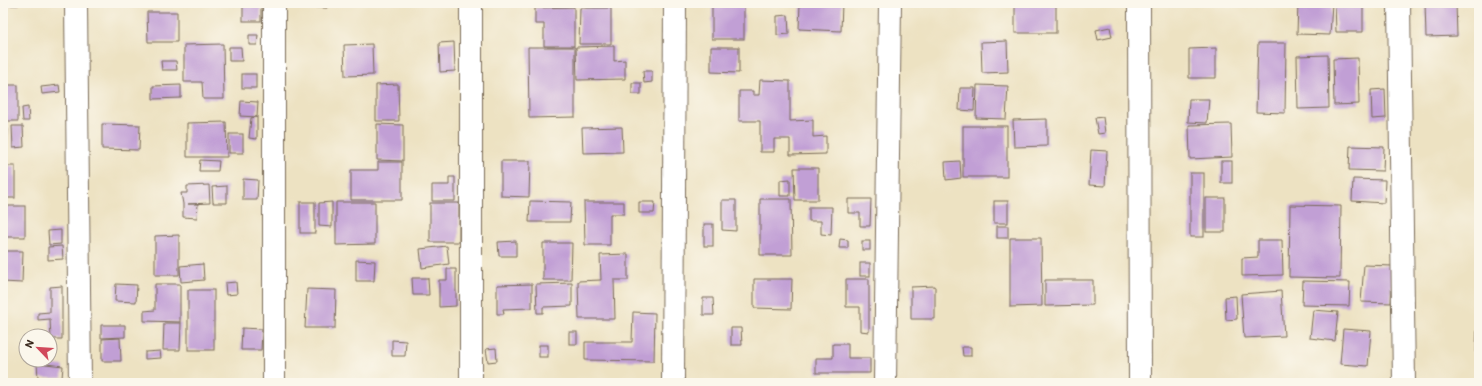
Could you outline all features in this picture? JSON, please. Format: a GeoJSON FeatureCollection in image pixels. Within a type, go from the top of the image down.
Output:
{"type":"FeatureCollection","features":[{"type":"Feature","properties":{"kind":"street"},"geometry":{"type":"LineString","coordinates":[[76,3],[80,383]]}},
{"type":"Feature","properties":{"kind":"street"},"geometry":{"type":"LineString","coordinates":[[274,3],[274,383]]}},
{"type":"Feature","properties":{"kind":"street"},"geometry":{"type":"LineString","coordinates":[[471,3],[471,383]]}},
{"type":"Feature","properties":{"kind":"street"},"geometry":{"type":"LineString","coordinates":[[673,383],[675,3]]}},
{"type":"Feature","properties":{"kind":"street"},"geometry":{"type":"LineString","coordinates":[[885,383],[890,3]]}},
{"type":"Feature","properties":{"kind":"street"},"geometry":{"type":"LineString","coordinates":[[1139,3],[1140,383]]}},
{"type":"Feature","properties":{"kind":"street"},"geometry":{"type":"LineString","coordinates":[[1399,3],[1404,383]]}},
{"type":"Feature","properties":{"kind":"building"},"geometry":{"type":"Polygon","coordinates":[[[3,3],[18,3],[18,5],[3,5],[3,3]]]}},
{"type":"Feature","properties":{"kind":"building"},"geometry":{"type":"Polygon","coordinates":[[[243,3],[261,3],[261,21],[243,21],[243,3]]]}},
{"type":"Feature","properties":{"kind":"building"},"geometry":{"type":"Polygon","coordinates":[[[297,3],[327,3],[327,8],[297,7],[297,3]]]}},
{"type":"Feature","properties":{"kind":"building"},"geometry":{"type":"Polygon","coordinates":[[[712,3],[744,3],[744,39],[712,39],[712,3]]]}},
{"type":"Feature","properties":{"kind":"building"},"geometry":{"type":"Polygon","coordinates":[[[800,3],[842,3],[841,31],[799,29],[800,3]]]}},
{"type":"Feature","properties":{"kind":"building"},"geometry":{"type":"Polygon","coordinates":[[[1015,3],[1056,3],[1056,33],[1015,33],[1015,3]]]}},
{"type":"Feature","properties":{"kind":"building"},"geometry":{"type":"Polygon","coordinates":[[[1298,3],[1332,3],[1330,35],[1297,34],[1298,3]]]}},
{"type":"Feature","properties":{"kind":"building"},"geometry":{"type":"Polygon","coordinates":[[[1335,3],[1363,3],[1363,32],[1336,32],[1335,3]]]}},
{"type":"Feature","properties":{"kind":"building"},"geometry":{"type":"Polygon","coordinates":[[[1425,3],[1456,3],[1457,36],[1426,37],[1425,3]]]}},
{"type":"Feature","properties":{"kind":"building"},"geometry":{"type":"Polygon","coordinates":[[[574,7],[574,46],[544,46],[544,24],[535,24],[535,8],[574,7]]]}},
{"type":"Feature","properties":{"kind":"building"},"geometry":{"type":"Polygon","coordinates":[[[580,8],[611,8],[611,44],[579,44],[580,8]]]}},
{"type":"Feature","properties":{"kind":"building"},"geometry":{"type":"Polygon","coordinates":[[[147,12],[177,12],[177,42],[148,42],[147,12]]]}},
{"type":"Feature","properties":{"kind":"building"},"geometry":{"type":"Polygon","coordinates":[[[788,15],[789,34],[777,35],[777,16],[788,15]]]}},
{"type":"Feature","properties":{"kind":"building"},"geometry":{"type":"Polygon","coordinates":[[[1110,27],[1112,37],[1098,40],[1096,30],[1110,27]]]}},
{"type":"Feature","properties":{"kind":"building"},"geometry":{"type":"Polygon","coordinates":[[[249,35],[258,35],[257,45],[249,45],[249,35]]]}},
{"type":"Feature","properties":{"kind":"building"},"geometry":{"type":"Polygon","coordinates":[[[1007,41],[1008,72],[982,73],[981,42],[1007,41]]]}},
{"type":"Feature","properties":{"kind":"building"},"geometry":{"type":"Polygon","coordinates":[[[454,42],[455,71],[440,72],[439,43],[454,42]]]}},
{"type":"Feature","properties":{"kind":"building"},"geometry":{"type":"Polygon","coordinates":[[[1258,43],[1286,43],[1285,113],[1256,112],[1258,43]]]}},
{"type":"Feature","properties":{"kind":"building"},"geometry":{"type":"Polygon","coordinates":[[[223,44],[224,99],[203,99],[202,82],[184,82],[184,45],[223,44]]]}},
{"type":"Feature","properties":{"kind":"building"},"geometry":{"type":"Polygon","coordinates":[[[372,44],[373,75],[345,76],[344,45],[372,44]]]}},
{"type":"Feature","properties":{"kind":"building"},"geometry":{"type":"Polygon","coordinates":[[[614,46],[614,61],[625,60],[625,79],[577,80],[576,47],[614,46]]]}},
{"type":"Feature","properties":{"kind":"building"},"geometry":{"type":"Polygon","coordinates":[[[229,47],[241,47],[242,61],[229,61],[229,47]]]}},
{"type":"Feature","properties":{"kind":"building"},"geometry":{"type":"Polygon","coordinates":[[[528,47],[575,47],[575,117],[529,118],[528,47]]]}},
{"type":"Feature","properties":{"kind":"building"},"geometry":{"type":"Polygon","coordinates":[[[711,47],[739,47],[739,73],[711,72],[711,47]]]}},
{"type":"Feature","properties":{"kind":"building"},"geometry":{"type":"Polygon","coordinates":[[[1216,48],[1216,78],[1189,78],[1189,49],[1216,48]]]}},
{"type":"Feature","properties":{"kind":"building"},"geometry":{"type":"Polygon","coordinates":[[[1328,55],[1329,108],[1298,109],[1297,56],[1328,55]]]}},
{"type":"Feature","properties":{"kind":"building"},"geometry":{"type":"Polygon","coordinates":[[[1358,58],[1359,104],[1334,105],[1333,59],[1358,58]]]}},
{"type":"Feature","properties":{"kind":"building"},"geometry":{"type":"Polygon","coordinates":[[[161,61],[176,61],[177,70],[162,70],[161,61]]]}},
{"type":"Feature","properties":{"kind":"building"},"geometry":{"type":"Polygon","coordinates":[[[643,71],[652,71],[652,82],[644,83],[643,71]]]}},
{"type":"Feature","properties":{"kind":"building"},"geometry":{"type":"Polygon","coordinates":[[[242,74],[256,74],[256,88],[242,88],[242,74]]]}},
{"type":"Feature","properties":{"kind":"building"},"geometry":{"type":"Polygon","coordinates":[[[760,80],[790,81],[790,121],[813,120],[813,137],[826,136],[826,154],[790,155],[790,139],[774,139],[774,152],[760,152],[760,121],[739,121],[739,91],[753,91],[753,95],[759,95],[760,80]]]}},
{"type":"Feature","properties":{"kind":"building"},"geometry":{"type":"Polygon","coordinates":[[[632,83],[641,83],[641,94],[632,94],[632,83]]]}},
{"type":"Feature","properties":{"kind":"building"},"geometry":{"type":"Polygon","coordinates":[[[398,84],[399,121],[376,121],[376,85],[398,84]]]}},
{"type":"Feature","properties":{"kind":"building"},"geometry":{"type":"Polygon","coordinates":[[[3,85],[18,85],[18,121],[3,121],[3,85]]]}},
{"type":"Feature","properties":{"kind":"building"},"geometry":{"type":"Polygon","coordinates":[[[59,85],[60,92],[42,94],[41,87],[59,85]]]}},
{"type":"Feature","properties":{"kind":"building"},"geometry":{"type":"Polygon","coordinates":[[[181,85],[181,98],[153,99],[153,86],[181,85]]]}},
{"type":"Feature","properties":{"kind":"building"},"geometry":{"type":"Polygon","coordinates":[[[977,85],[1008,86],[1006,119],[976,118],[977,85]]]}},
{"type":"Feature","properties":{"kind":"building"},"geometry":{"type":"Polygon","coordinates":[[[960,88],[975,88],[974,111],[959,110],[960,88]]]}},
{"type":"Feature","properties":{"kind":"building"},"geometry":{"type":"Polygon","coordinates":[[[1385,89],[1386,118],[1372,119],[1371,90],[1385,89]]]}},
{"type":"Feature","properties":{"kind":"building"},"geometry":{"type":"Polygon","coordinates":[[[1189,99],[1209,99],[1207,123],[1188,122],[1189,99]]]}},
{"type":"Feature","properties":{"kind":"building"},"geometry":{"type":"Polygon","coordinates":[[[241,101],[258,102],[257,117],[240,116],[241,101]]]}},
{"type":"Feature","properties":{"kind":"building"},"geometry":{"type":"Polygon","coordinates":[[[28,107],[29,121],[23,121],[22,108],[28,107]]]}},
{"type":"Feature","properties":{"kind":"building"},"geometry":{"type":"Polygon","coordinates":[[[257,117],[257,139],[249,138],[251,118],[257,117]]]}},
{"type":"Feature","properties":{"kind":"building"},"geometry":{"type":"Polygon","coordinates":[[[1103,117],[1105,133],[1098,134],[1095,118],[1103,117]]]}},
{"type":"Feature","properties":{"kind":"building"},"geometry":{"type":"Polygon","coordinates":[[[1047,119],[1047,146],[1014,147],[1013,120],[1047,119]]]}},
{"type":"Feature","properties":{"kind":"building"},"geometry":{"type":"Polygon","coordinates":[[[226,122],[227,157],[187,157],[187,123],[226,122]]]}},
{"type":"Feature","properties":{"kind":"building"},"geometry":{"type":"Polygon","coordinates":[[[102,124],[140,125],[139,150],[102,149],[102,124]]]}},
{"type":"Feature","properties":{"kind":"building"},"geometry":{"type":"Polygon","coordinates":[[[377,124],[403,125],[403,161],[377,160],[377,124]]]}},
{"type":"Feature","properties":{"kind":"building"},"geometry":{"type":"Polygon","coordinates":[[[1231,124],[1232,157],[1190,159],[1189,125],[1231,124]]]}},
{"type":"Feature","properties":{"kind":"building"},"geometry":{"type":"Polygon","coordinates":[[[12,126],[23,126],[24,147],[13,148],[12,126]]]}},
{"type":"Feature","properties":{"kind":"building"},"geometry":{"type":"Polygon","coordinates":[[[963,126],[1007,126],[1007,177],[963,177],[963,126]]]}},
{"type":"Feature","properties":{"kind":"building"},"geometry":{"type":"Polygon","coordinates":[[[622,127],[623,152],[583,153],[582,128],[622,127]]]}},
{"type":"Feature","properties":{"kind":"building"},"geometry":{"type":"Polygon","coordinates":[[[3,129],[8,129],[6,161],[3,161],[3,129]]]}},
{"type":"Feature","properties":{"kind":"building"},"geometry":{"type":"Polygon","coordinates":[[[229,134],[243,134],[243,153],[229,153],[229,134]]]}},
{"type":"Feature","properties":{"kind":"building"},"geometry":{"type":"Polygon","coordinates":[[[1350,146],[1384,147],[1383,171],[1349,170],[1350,146]]]}},
{"type":"Feature","properties":{"kind":"building"},"geometry":{"type":"Polygon","coordinates":[[[1091,150],[1107,151],[1105,186],[1089,185],[1091,150]]]}},
{"type":"Feature","properties":{"kind":"building"},"geometry":{"type":"Polygon","coordinates":[[[200,160],[219,161],[218,171],[199,171],[200,160]]]}},
{"type":"Feature","properties":{"kind":"building"},"geometry":{"type":"Polygon","coordinates":[[[501,161],[530,161],[529,197],[501,196],[501,161]]]}},
{"type":"Feature","properties":{"kind":"building"},"geometry":{"type":"Polygon","coordinates":[[[960,161],[961,178],[946,180],[945,162],[960,161]]]}},
{"type":"Feature","properties":{"kind":"building"},"geometry":{"type":"Polygon","coordinates":[[[1221,161],[1232,161],[1232,183],[1221,183],[1221,161]]]}},
{"type":"Feature","properties":{"kind":"building"},"geometry":{"type":"Polygon","coordinates":[[[378,162],[402,162],[402,200],[351,200],[351,170],[378,170],[378,162]]]}},
{"type":"Feature","properties":{"kind":"building"},"geometry":{"type":"Polygon","coordinates":[[[3,166],[15,166],[15,198],[3,198],[3,166]]]}},
{"type":"Feature","properties":{"kind":"building"},"geometry":{"type":"Polygon","coordinates":[[[794,168],[818,168],[818,200],[795,200],[794,168]]]}},
{"type":"Feature","properties":{"kind":"building"},"geometry":{"type":"Polygon","coordinates":[[[1190,173],[1204,173],[1204,237],[1190,237],[1190,173]]]}},
{"type":"Feature","properties":{"kind":"building"},"geometry":{"type":"Polygon","coordinates":[[[449,177],[455,177],[455,201],[432,201],[432,185],[449,185],[449,177]]]}},
{"type":"Feature","properties":{"kind":"building"},"geometry":{"type":"Polygon","coordinates":[[[243,179],[258,180],[257,200],[243,200],[243,179]]]}},
{"type":"Feature","properties":{"kind":"building"},"geometry":{"type":"Polygon","coordinates":[[[790,179],[790,196],[780,196],[780,180],[790,179]]]}},
{"type":"Feature","properties":{"kind":"building"},"geometry":{"type":"Polygon","coordinates":[[[1353,179],[1385,180],[1384,203],[1352,201],[1353,179]]]}},
{"type":"Feature","properties":{"kind":"building"},"geometry":{"type":"Polygon","coordinates":[[[209,185],[210,203],[188,204],[198,204],[197,218],[183,217],[181,193],[187,193],[187,186],[209,185]]]}},
{"type":"Feature","properties":{"kind":"building"},"geometry":{"type":"Polygon","coordinates":[[[227,186],[227,203],[213,203],[212,187],[227,186]]]}},
{"type":"Feature","properties":{"kind":"building"},"geometry":{"type":"Polygon","coordinates":[[[1206,198],[1225,198],[1225,232],[1206,232],[1206,198]]]}},
{"type":"Feature","properties":{"kind":"building"},"geometry":{"type":"Polygon","coordinates":[[[760,199],[791,199],[792,255],[760,255],[760,199]]]}},
{"type":"Feature","properties":{"kind":"building"},"geometry":{"type":"Polygon","coordinates":[[[848,199],[871,199],[870,226],[860,226],[860,213],[848,213],[848,199]]]}},
{"type":"Feature","properties":{"kind":"building"},"geometry":{"type":"Polygon","coordinates":[[[722,200],[736,200],[736,231],[722,230],[722,200]]]}},
{"type":"Feature","properties":{"kind":"building"},"geometry":{"type":"Polygon","coordinates":[[[530,201],[571,202],[570,222],[529,222],[530,201]]]}},
{"type":"Feature","properties":{"kind":"building"},"geometry":{"type":"Polygon","coordinates":[[[994,201],[1008,201],[1008,223],[994,223],[994,201]]]}},
{"type":"Feature","properties":{"kind":"building"},"geometry":{"type":"Polygon","coordinates":[[[300,202],[315,202],[315,233],[300,233],[300,202]]]}},
{"type":"Feature","properties":{"kind":"building"},"geometry":{"type":"Polygon","coordinates":[[[332,202],[332,227],[319,226],[319,203],[332,202]]]}},
{"type":"Feature","properties":{"kind":"building"},"geometry":{"type":"Polygon","coordinates":[[[336,202],[375,202],[375,244],[336,245],[336,202]]]}},
{"type":"Feature","properties":{"kind":"building"},"geometry":{"type":"Polygon","coordinates":[[[584,202],[624,202],[624,214],[610,214],[610,245],[585,245],[584,202]]]}},
{"type":"Feature","properties":{"kind":"building"},"geometry":{"type":"Polygon","coordinates":[[[639,202],[655,202],[654,213],[639,213],[639,202]]]}},
{"type":"Feature","properties":{"kind":"building"},"geometry":{"type":"Polygon","coordinates":[[[430,203],[459,203],[459,242],[430,242],[430,203]]]}},
{"type":"Feature","properties":{"kind":"building"},"geometry":{"type":"Polygon","coordinates":[[[1290,205],[1341,206],[1340,278],[1289,277],[1290,205]]]}},
{"type":"Feature","properties":{"kind":"building"},"geometry":{"type":"Polygon","coordinates":[[[3,206],[25,206],[25,237],[3,237],[3,206]]]}},
{"type":"Feature","properties":{"kind":"building"},"geometry":{"type":"Polygon","coordinates":[[[809,207],[832,207],[831,235],[821,234],[821,221],[809,221],[809,207]]]}},
{"type":"Feature","properties":{"kind":"building"},"geometry":{"type":"Polygon","coordinates":[[[704,224],[713,224],[713,246],[704,246],[704,224]]]}},
{"type":"Feature","properties":{"kind":"building"},"geometry":{"type":"Polygon","coordinates":[[[997,226],[1008,226],[1008,238],[997,238],[997,226]]]}},
{"type":"Feature","properties":{"kind":"building"},"geometry":{"type":"Polygon","coordinates":[[[61,230],[61,244],[49,245],[48,231],[61,230]]]}},
{"type":"Feature","properties":{"kind":"building"},"geometry":{"type":"Polygon","coordinates":[[[179,235],[179,275],[155,275],[155,236],[179,235]]]}},
{"type":"Feature","properties":{"kind":"building"},"geometry":{"type":"Polygon","coordinates":[[[1010,238],[1041,238],[1042,306],[1010,307],[1010,238]]]}},
{"type":"Feature","properties":{"kind":"building"},"geometry":{"type":"Polygon","coordinates":[[[840,239],[848,240],[848,248],[839,248],[840,239]]]}},
{"type":"Feature","properties":{"kind":"building"},"geometry":{"type":"Polygon","coordinates":[[[1258,240],[1282,240],[1283,275],[1242,276],[1242,258],[1258,257],[1258,240]]]}},
{"type":"Feature","properties":{"kind":"building"},"geometry":{"type":"Polygon","coordinates":[[[516,241],[516,256],[499,256],[498,242],[516,241]]]}},
{"type":"Feature","properties":{"kind":"building"},"geometry":{"type":"Polygon","coordinates":[[[862,241],[870,241],[870,250],[862,250],[862,241]]]}},
{"type":"Feature","properties":{"kind":"building"},"geometry":{"type":"Polygon","coordinates":[[[543,243],[572,243],[571,280],[543,280],[543,243]]]}},
{"type":"Feature","properties":{"kind":"building"},"geometry":{"type":"Polygon","coordinates":[[[62,246],[63,259],[48,260],[48,247],[62,246]]]}},
{"type":"Feature","properties":{"kind":"building"},"geometry":{"type":"Polygon","coordinates":[[[447,246],[449,264],[422,268],[420,249],[447,246]]]}},
{"type":"Feature","properties":{"kind":"building"},"geometry":{"type":"Polygon","coordinates":[[[3,251],[23,251],[22,283],[3,282],[3,251]]]}},
{"type":"Feature","properties":{"kind":"building"},"geometry":{"type":"Polygon","coordinates":[[[628,254],[628,280],[614,280],[615,319],[579,319],[578,281],[601,280],[600,255],[628,254]]]}},
{"type":"Feature","properties":{"kind":"building"},"geometry":{"type":"Polygon","coordinates":[[[356,260],[375,261],[374,281],[356,281],[356,260]]]}},
{"type":"Feature","properties":{"kind":"building"},"geometry":{"type":"Polygon","coordinates":[[[860,263],[870,263],[870,276],[860,276],[860,263]]]}},
{"type":"Feature","properties":{"kind":"building"},"geometry":{"type":"Polygon","coordinates":[[[203,264],[204,280],[181,282],[180,266],[203,264]]]}},
{"type":"Feature","properties":{"kind":"building"},"geometry":{"type":"Polygon","coordinates":[[[1364,265],[1393,266],[1391,303],[1361,302],[1364,265]]]}},
{"type":"Feature","properties":{"kind":"building"},"geometry":{"type":"Polygon","coordinates":[[[447,269],[456,269],[456,306],[439,307],[439,280],[447,280],[447,269]]]}},
{"type":"Feature","properties":{"kind":"building"},"geometry":{"type":"Polygon","coordinates":[[[412,278],[428,278],[429,295],[413,295],[412,278]]]}},
{"type":"Feature","properties":{"kind":"building"},"geometry":{"type":"Polygon","coordinates":[[[754,279],[792,279],[791,309],[754,308],[754,279]]]}},
{"type":"Feature","properties":{"kind":"building"},"geometry":{"type":"Polygon","coordinates":[[[846,279],[869,279],[869,332],[860,331],[860,307],[846,307],[846,279]]]}},
{"type":"Feature","properties":{"kind":"building"},"geometry":{"type":"Polygon","coordinates":[[[1045,280],[1093,280],[1093,305],[1045,306],[1045,280]]]}},
{"type":"Feature","properties":{"kind":"building"},"geometry":{"type":"Polygon","coordinates":[[[1303,281],[1350,282],[1349,306],[1302,305],[1303,281]]]}},
{"type":"Feature","properties":{"kind":"building"},"geometry":{"type":"Polygon","coordinates":[[[236,282],[237,294],[226,295],[225,283],[236,282]]]}},
{"type":"Feature","properties":{"kind":"building"},"geometry":{"type":"Polygon","coordinates":[[[572,283],[572,306],[543,307],[543,313],[537,313],[536,284],[572,283]]]}},
{"type":"Feature","properties":{"kind":"building"},"geometry":{"type":"Polygon","coordinates":[[[116,284],[137,285],[136,302],[115,301],[116,284]]]}},
{"type":"Feature","properties":{"kind":"building"},"geometry":{"type":"Polygon","coordinates":[[[155,284],[180,284],[180,322],[144,321],[144,311],[155,310],[155,284]]]}},
{"type":"Feature","properties":{"kind":"building"},"geometry":{"type":"Polygon","coordinates":[[[532,284],[532,308],[503,309],[504,314],[497,314],[497,285],[532,284]]]}},
{"type":"Feature","properties":{"kind":"building"},"geometry":{"type":"Polygon","coordinates":[[[62,286],[62,339],[58,339],[58,328],[50,328],[50,319],[38,320],[38,313],[50,312],[50,287],[62,286]]]}},
{"type":"Feature","properties":{"kind":"building"},"geometry":{"type":"Polygon","coordinates":[[[935,286],[935,319],[911,319],[911,287],[935,286]]]}},
{"type":"Feature","properties":{"kind":"building"},"geometry":{"type":"Polygon","coordinates":[[[307,289],[336,290],[335,328],[305,328],[307,289]]]}},
{"type":"Feature","properties":{"kind":"building"},"geometry":{"type":"Polygon","coordinates":[[[188,290],[214,290],[214,350],[188,350],[188,290]]]}},
{"type":"Feature","properties":{"kind":"building"},"geometry":{"type":"Polygon","coordinates":[[[1281,291],[1284,336],[1244,338],[1241,294],[1281,291]]]}},
{"type":"Feature","properties":{"kind":"building"},"geometry":{"type":"Polygon","coordinates":[[[1236,296],[1237,319],[1226,320],[1225,297],[1236,296]]]}},
{"type":"Feature","properties":{"kind":"building"},"geometry":{"type":"Polygon","coordinates":[[[1478,296],[1479,309],[1477,309],[1478,296]]]}},
{"type":"Feature","properties":{"kind":"building"},"geometry":{"type":"Polygon","coordinates":[[[703,298],[713,298],[714,315],[703,315],[703,298]]]}},
{"type":"Feature","properties":{"kind":"building"},"geometry":{"type":"Polygon","coordinates":[[[1313,310],[1338,312],[1335,341],[1310,338],[1313,310]]]}},
{"type":"Feature","properties":{"kind":"building"},"geometry":{"type":"Polygon","coordinates":[[[633,312],[655,313],[654,361],[585,360],[585,342],[632,342],[633,312]]]}},
{"type":"Feature","properties":{"kind":"building"},"geometry":{"type":"Polygon","coordinates":[[[1477,316],[1479,316],[1479,354],[1476,354],[1477,316]]]}},
{"type":"Feature","properties":{"kind":"building"},"geometry":{"type":"Polygon","coordinates":[[[164,323],[181,323],[180,350],[163,350],[164,323]]]}},
{"type":"Feature","properties":{"kind":"building"},"geometry":{"type":"Polygon","coordinates":[[[101,325],[125,325],[125,337],[101,338],[101,325]]]}},
{"type":"Feature","properties":{"kind":"building"},"geometry":{"type":"Polygon","coordinates":[[[242,328],[262,329],[261,350],[241,350],[242,328]]]}},
{"type":"Feature","properties":{"kind":"building"},"geometry":{"type":"Polygon","coordinates":[[[731,328],[741,328],[742,345],[731,345],[731,328]]]}},
{"type":"Feature","properties":{"kind":"building"},"geometry":{"type":"Polygon","coordinates":[[[1343,329],[1371,331],[1368,366],[1340,364],[1343,329]]]}},
{"type":"Feature","properties":{"kind":"building"},"geometry":{"type":"Polygon","coordinates":[[[569,332],[577,332],[577,344],[569,344],[569,332]]]}},
{"type":"Feature","properties":{"kind":"building"},"geometry":{"type":"Polygon","coordinates":[[[120,338],[121,361],[102,361],[102,339],[120,338]]]}},
{"type":"Feature","properties":{"kind":"building"},"geometry":{"type":"Polygon","coordinates":[[[392,340],[406,341],[405,356],[392,356],[392,340]]]}},
{"type":"Feature","properties":{"kind":"building"},"geometry":{"type":"Polygon","coordinates":[[[833,344],[848,344],[848,358],[870,358],[870,373],[816,373],[816,358],[833,358],[833,344]]]}},
{"type":"Feature","properties":{"kind":"building"},"geometry":{"type":"Polygon","coordinates":[[[539,345],[548,345],[548,357],[539,357],[539,345]]]}},
{"type":"Feature","properties":{"kind":"building"},"geometry":{"type":"Polygon","coordinates":[[[962,347],[971,347],[971,356],[963,356],[962,347]]]}},
{"type":"Feature","properties":{"kind":"building"},"geometry":{"type":"Polygon","coordinates":[[[496,348],[497,361],[488,362],[486,349],[496,348]]]}},
{"type":"Feature","properties":{"kind":"building"},"geometry":{"type":"Polygon","coordinates":[[[160,351],[161,358],[145,359],[145,352],[160,351]]]}},
{"type":"Feature","properties":{"kind":"building"},"geometry":{"type":"Polygon","coordinates":[[[58,365],[63,366],[62,378],[38,378],[37,368],[58,368],[58,365]]]}}]}
